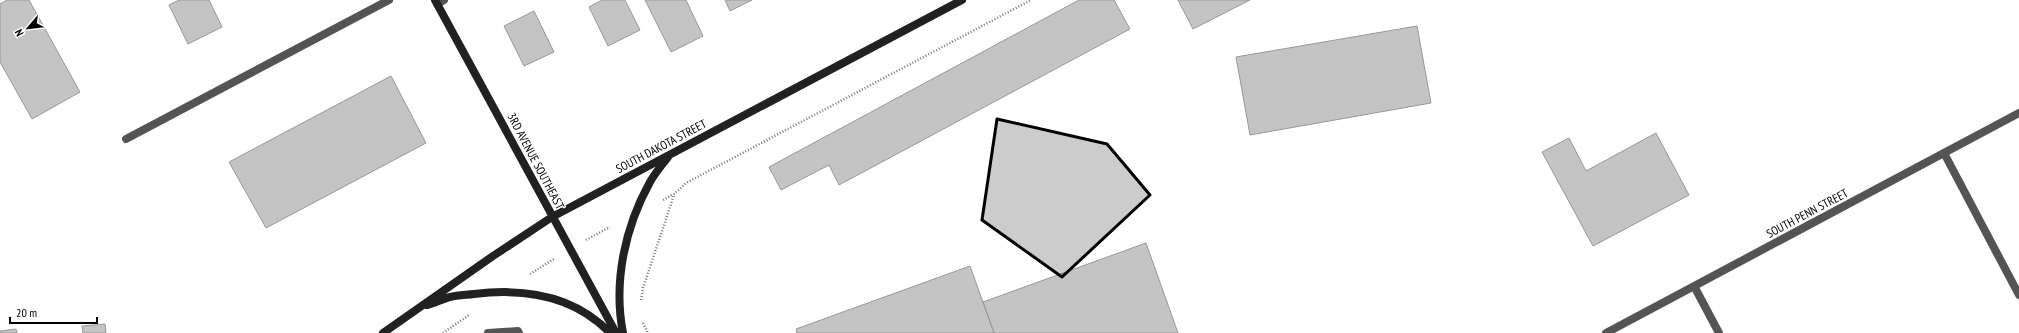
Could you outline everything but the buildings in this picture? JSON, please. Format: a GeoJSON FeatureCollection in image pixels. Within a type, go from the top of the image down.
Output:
{"type":"FeatureCollection","features":[{"type":"Feature","properties":{"kind":"street"},"geometry":{"type":"LineString","coordinates":[[126,140],[389,0]]}},
{"type":"Feature","properties":{"kind":"street","name":"SOUTH DAKOTA STREET"},"geometry":{"type":"LineString","coordinates":[[383,333],[552,217],[962,0]]}},
{"type":"Feature","properties":{"kind":"street","name":"3RD AVENUE SOUTHEAST"},"geometry":{"type":"LineString","coordinates":[[439,1],[552,217],[616,333]]}},
{"type":"Feature","properties":{"kind":"street","name":"SOUTH PENN STREET"},"geometry":{"type":"LineString","coordinates":[[1606,333],[2019,113]]}},
{"type":"Feature","properties":{"kind":"street"},"geometry":{"type":"LineString","coordinates":[[1944,153],[2019,295]]}},
{"type":"Feature","properties":{"kind":"street"},"geometry":{"type":"LineString","coordinates":[[623,333],[619,314],[619,282],[625,249],[636,213],[650,182],[670,155]]}},
{"type":"Feature","properties":{"kind":"street"},"geometry":{"type":"LineString","coordinates":[[1694,286],[1719,333]]}},
{"type":"Feature","properties":{"kind":"street"},"geometry":{"type":"LineString","coordinates":[[414,311],[451,296],[502,290],[551,297],[581,310],[599,322],[610,333]]}},
{"type":"Feature","properties":{"kind":"street"},"geometry":{"type":"LineString","coordinates":[[488,333],[518,331],[519,333]]}},
{"type":"Feature","properties":{"kind":"path"},"geometry":{"type":"LineString","coordinates":[[640,306],[643,288],[674,194],[686,183],[1030,0]]}},
{"type":"Feature","properties":{"kind":"path"},"geometry":{"type":"LineString","coordinates":[[641,320],[648,333]]}},
{"type":"Feature","properties":{"kind":"highlighted area"},"geometry":{"type":"Polygon","coordinates":[[[997,119],[1107,144],[1150,195],[1062,277],[982,220],[997,119]]]}}]}
